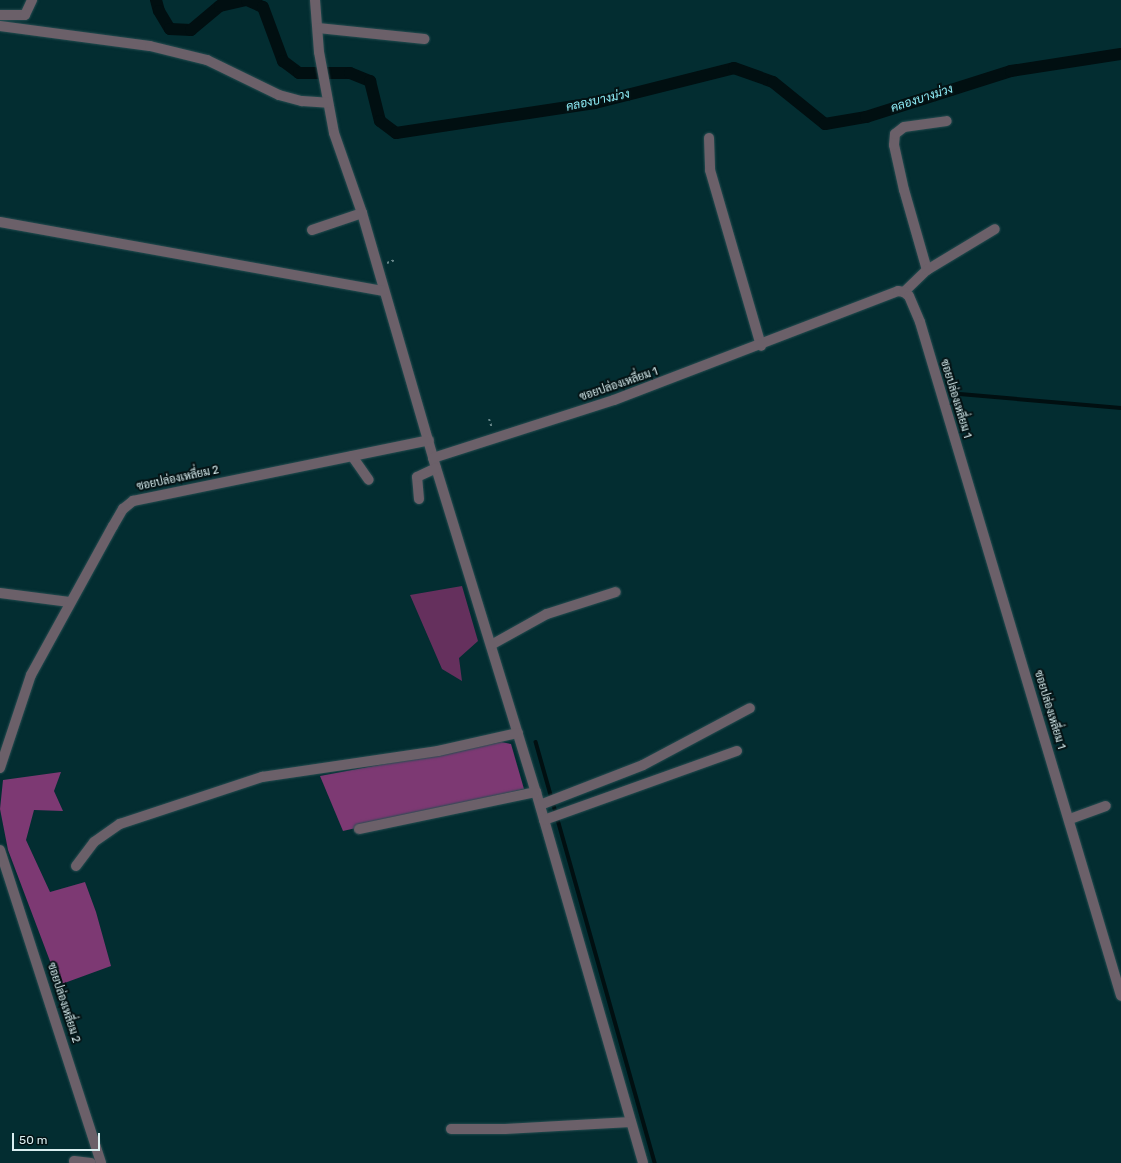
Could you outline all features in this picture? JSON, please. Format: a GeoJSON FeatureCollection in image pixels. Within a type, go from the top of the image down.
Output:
{"type":"FeatureCollection","features":[{"type":"Feature","properties":{"kind":"street"},"geometry":{"type":"LineString","coordinates":[[0,15],[25,15],[32,0]]}},
{"type":"Feature","properties":{"kind":"street"},"geometry":{"type":"LineString","coordinates":[[315,0],[319,52],[334,133],[362,213],[436,468],[540,805],[643,1163]]}},
{"type":"Feature","properties":{"kind":"street"},"geometry":{"type":"LineString","coordinates":[[0,26],[150,46],[206,60],[279,95],[302,101],[328,103]]}},
{"type":"Feature","properties":{"kind":"street"},"geometry":{"type":"LineString","coordinates":[[318,28],[424,40]]}},
{"type":"Feature","properties":{"kind":"street"},"geometry":{"type":"LineString","coordinates":[[927,270],[904,190],[894,145],[895,134],[897,130],[909,125],[947,121]]}},
{"type":"Feature","properties":{"kind":"street"},"geometry":{"type":"LineString","coordinates":[[709,138],[710,170],[761,346]]}},
{"type":"Feature","properties":{"kind":"street"},"geometry":{"type":"LineString","coordinates":[[312,230],[362,213]]}},
{"type":"Feature","properties":{"kind":"street"},"geometry":{"type":"LineString","coordinates":[[0,222],[384,291]]}},
{"type":"Feature","properties":{"kind":"street"},"geometry":{"type":"LineString","coordinates":[[904,292],[927,270],[995,229]]}},
{"type":"Feature","properties":{"kind":"street","name":"ซอยปล่องเหลี่ยม 1"},"geometry":{"type":"LineString","coordinates":[[433,458],[614,400],[761,346],[898,291],[904,292],[909,296],[920,322],[1070,819],[1121,996]]}},
{"type":"Feature","properties":{"kind":"street","name":"ซอยปล่องเหลี่ยม 2"},"geometry":{"type":"LineString","coordinates":[[0,768],[31,675],[69,602],[113,526],[123,509],[133,501],[429,440]]}},
{"type":"Feature","properties":{"kind":"street"},"geometry":{"type":"LineString","coordinates":[[352,456],[369,480]]}},
{"type":"Feature","properties":{"kind":"street"},"geometry":{"type":"LineString","coordinates":[[419,499],[417,477],[436,468]]}},
{"type":"Feature","properties":{"kind":"street"},"geometry":{"type":"LineString","coordinates":[[491,645],[547,614],[616,592]]}},
{"type":"Feature","properties":{"kind":"street"},"geometry":{"type":"LineString","coordinates":[[0,593],[69,602]]}},
{"type":"Feature","properties":{"kind":"street"},"geometry":{"type":"LineString","coordinates":[[540,805],[643,765],[750,708]]}},
{"type":"Feature","properties":{"kind":"street"},"geometry":{"type":"LineString","coordinates":[[76,866],[94,842],[120,824],[262,777],[438,751],[518,733]]}},
{"type":"Feature","properties":{"kind":"street"},"geometry":{"type":"LineString","coordinates":[[544,820],[738,751]]}},
{"type":"Feature","properties":{"kind":"street"},"geometry":{"type":"LineString","coordinates":[[359,829],[536,792]]}},
{"type":"Feature","properties":{"kind":"street"},"geometry":{"type":"LineString","coordinates":[[1070,819],[1106,806]]}},
{"type":"Feature","properties":{"kind":"street","name":"ซอยปล่องเหลี่ยม 2"},"geometry":{"type":"LineString","coordinates":[[0,850],[96,1163]]}},
{"type":"Feature","properties":{"kind":"street"},"geometry":{"type":"LineString","coordinates":[[451,1129],[505,1129],[631,1122]]}},
{"type":"Feature","properties":{"kind":"street"},"geometry":{"type":"LineString","coordinates":[[74,1161],[96,1163]]}},
{"type":"Feature","properties":{"kind":"shaded area"},"geometry":{"type":"Polygon","coordinates":[[[462,586],[478,641],[459,658],[462,681],[442,669],[410,595],[462,586]]]}},
{"type":"Feature","properties":{"kind":"shaded area"},"geometry":{"type":"Polygon","coordinates":[[[501,742],[511,744],[524,789],[343,831],[320,776],[501,742]]]}},
{"type":"Feature","properties":{"kind":"shaded area"},"geometry":{"type":"Polygon","coordinates":[[[61,772],[54,791],[63,811],[34,810],[26,840],[50,892],[85,882],[96,912],[111,966],[59,985],[8,850],[0,809],[3,780],[61,772]]]}},
{"type":"Feature","properties":{"kind":"waterway","name":"คลองบางม่วง"},"geometry":{"type":"LineString","coordinates":[[156,0],[159,11],[170,29],[191,30],[220,6],[247,0],[263,7],[283,61],[299,73],[350,73],[370,81],[380,121],[396,133],[595,103],[734,68],[773,82],[825,124],[866,117],[1011,71],[1121,54]]}},
{"type":"Feature","properties":{"kind":"waterway"},"geometry":{"type":"LineString","coordinates":[[960,394],[1121,408]]}},
{"type":"Feature","properties":{"kind":"waterway"},"geometry":{"type":"LineString","coordinates":[[536,742],[655,1163]]}}]}
